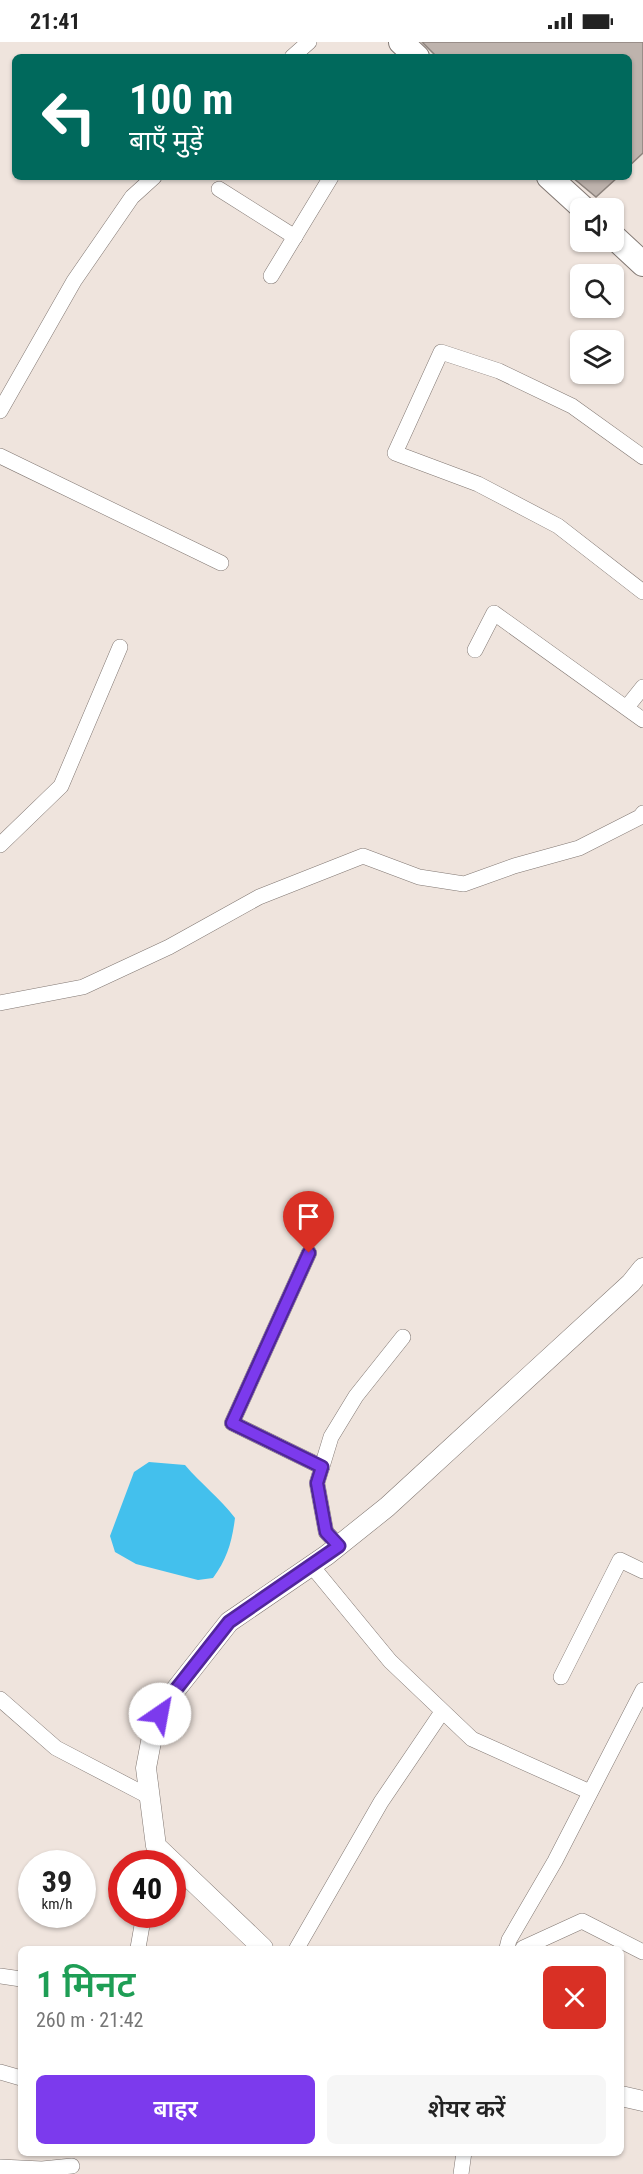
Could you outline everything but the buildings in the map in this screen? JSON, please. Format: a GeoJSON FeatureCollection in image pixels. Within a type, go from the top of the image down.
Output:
{"type":"FeatureCollection","features":[{"type":"Feature","properties":{"kind":"main road"},"geometry":{"type":"LineString","coordinates":[[401,42],[414,54]]}},
{"type":"Feature","properties":{"kind":"main road"},"geometry":{"type":"LineString","coordinates":[[552,180],[572,198]]}},
{"type":"Feature","properties":{"kind":"main road"},"geometry":{"type":"LineString","coordinates":[[624,246],[643,264]]}},
{"type":"Feature","properties":{"kind":"street"},"geometry":{"type":"LineString","coordinates":[[295,54],[309,42]]}},
{"type":"Feature","properties":{"kind":"street"},"geometry":{"type":"LineString","coordinates":[[0,411],[74,281],[132,197],[151,180]]}},
{"type":"Feature","properties":{"kind":"street"},"geometry":{"type":"LineString","coordinates":[[271,276],[329,180]]}},
{"type":"Feature","properties":{"kind":"street"},"geometry":{"type":"LineString","coordinates":[[219,189],[295,237]]}},
{"type":"Feature","properties":{"kind":"street"},"geometry":{"type":"LineString","coordinates":[[643,457],[572,406],[499,371],[441,352],[395,453],[478,484],[558,526],[643,592]]}},
{"type":"Feature","properties":{"kind":"street"},"geometry":{"type":"LineString","coordinates":[[0,456],[221,563]]}},
{"type":"Feature","properties":{"kind":"street"},"geometry":{"type":"LineString","coordinates":[[475,650],[494,613],[643,720]]}},
{"type":"Feature","properties":{"kind":"street"},"geometry":{"type":"LineString","coordinates":[[0,845],[61,786],[120,647]]}},
{"type":"Feature","properties":{"kind":"street"},"geometry":{"type":"LineString","coordinates":[[627,707],[643,687]]}},
{"type":"Feature","properties":{"kind":"street"},"geometry":{"type":"LineString","coordinates":[[0,1003],[83,987],[169,947],[259,897],[363,856],[419,877],[464,884],[514,866],[579,848],[643,813]]}},
{"type":"Feature","properties":{"kind":"street"},"geometry":{"type":"LineString","coordinates":[[309,1253],[232,1423],[322,1467]]}},
{"type":"Feature","properties":{"kind":"street"},"geometry":{"type":"LineString","coordinates":[[153,1850],[146,1768],[154,1726],[166,1702],[229,1622],[339,1546],[387,1507],[631,1283],[643,1268]]}},
{"type":"Feature","properties":{"kind":"street"},"geometry":{"type":"LineString","coordinates":[[339,1546],[326,1532],[317,1483],[331,1437],[356,1396],[402,1337]]}},
{"type":"Feature","properties":{"kind":"street"},"geometry":{"type":"LineString","coordinates":[[561,1677],[620,1560],[643,1571]]}},
{"type":"Feature","properties":{"kind":"street"},"geometry":{"type":"LineString","coordinates":[[311,1565],[390,1661],[472,1739],[590,1792]]}},
{"type":"Feature","properties":{"kind":"street"},"geometry":{"type":"LineString","coordinates":[[508,1946],[555,1861],[643,1690]]}},
{"type":"Feature","properties":{"kind":"street"},"geometry":{"type":"LineString","coordinates":[[0,1700],[56,1748],[148,1796]]}},
{"type":"Feature","properties":{"kind":"street"},"geometry":{"type":"LineString","coordinates":[[298,1946],[381,1802],[442,1712]]}},
{"type":"Feature","properties":{"kind":"street"},"geometry":{"type":"LineString","coordinates":[[186,1883],[260,1946]]}},
{"type":"Feature","properties":{"kind":"street"},"geometry":{"type":"LineString","coordinates":[[527,1946],[582,1921],[643,1952]]}},
{"type":"Feature","properties":{"kind":"street"},"geometry":{"type":"LineString","coordinates":[[138,1946],[142,1928]]}},
{"type":"Feature","properties":{"kind":"street"},"geometry":{"type":"LineString","coordinates":[[0,1976],[18,1979]]}},
{"type":"Feature","properties":{"kind":"street"},"geometry":{"type":"LineString","coordinates":[[0,2072],[18,2077]]}},
{"type":"Feature","properties":{"kind":"street"},"geometry":{"type":"LineString","coordinates":[[624,2097],[643,2101]]}},
{"type":"Feature","properties":{"kind":"street"},"geometry":{"type":"LineString","coordinates":[[461,2174],[463,2156]]}},
{"type":"Feature","properties":{"kind":"street"},"geometry":{"type":"LineString","coordinates":[[0,2167],[42,2169],[73,2164]]}},
{"type":"Feature","properties":{"kind":"water"},"geometry":{"type":"Polygon","coordinates":[[[149,1462],[185,1465],[235,1518],[228,1550],[213,1578],[198,1580],[136,1564],[115,1552],[110,1536],[134,1472],[149,1462]]]}},
{"type":"Feature","properties":{"kind":"route"},"geometry":{"type":"LineString","coordinates":[[160,1714],[166,1702],[229,1622],[339,1546],[326,1532],[317,1483],[322,1467],[232,1423],[309,1253]]}}]}
